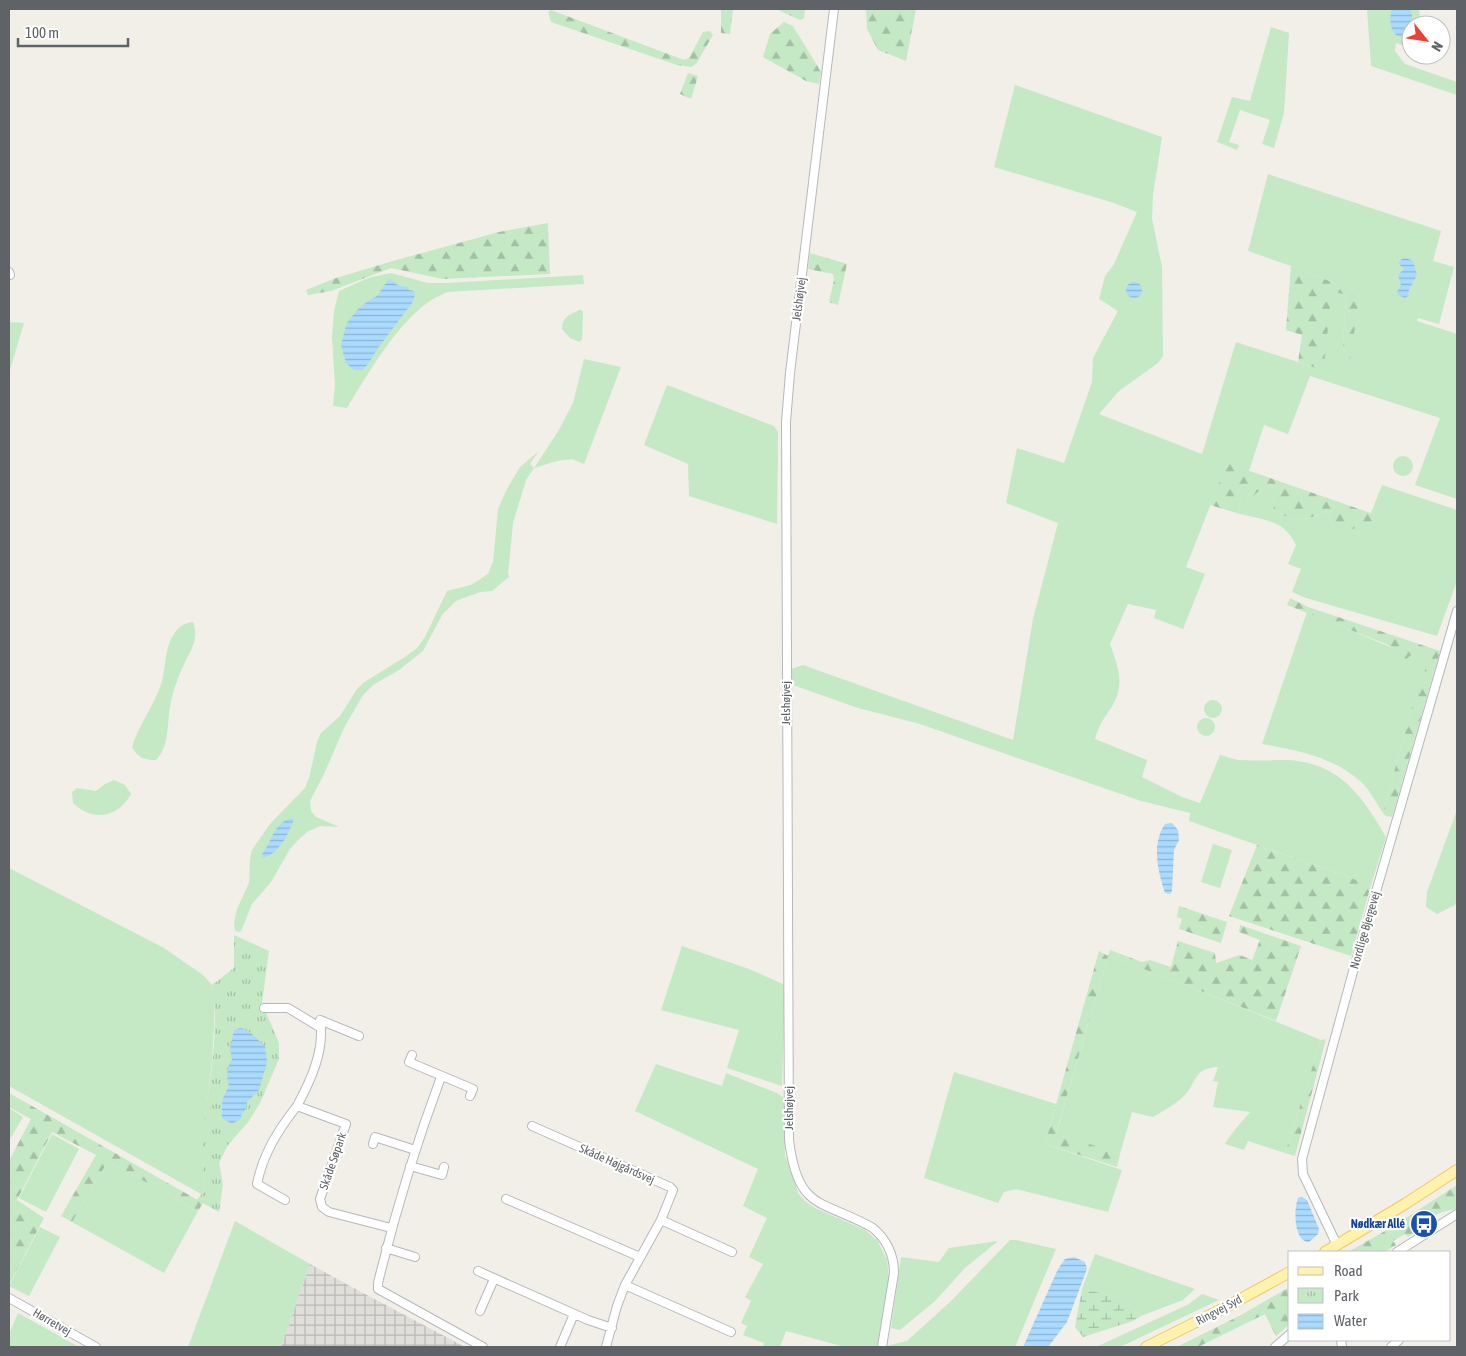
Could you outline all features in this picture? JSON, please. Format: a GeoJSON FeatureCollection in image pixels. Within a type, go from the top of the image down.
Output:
{"type":"FeatureCollection","features":[{"type":"Feature","properties":{"kind":"main road"},"geometry":{"type":"LineString","coordinates":[[1327,1251],[1456,1171]]}},
{"type":"Feature","properties":{"kind":"main road","name":"Ringvej Syd"},"geometry":{"type":"LineString","coordinates":[[1146,1347],[1288,1273]]}},
{"type":"Feature","properties":{"kind":"street","name":"Jelshøjvej"},"geometry":{"type":"LineString","coordinates":[[834,9],[790,373],[786,422],[789,1140],[795,1171],[801,1186],[808,1194],[827,1208],[873,1228],[880,1234],[888,1246],[894,1263],[894,1272],[882,1347]]}},
{"type":"Feature","properties":{"kind":"street","name":"Nordlige Bjergevej"},"geometry":{"type":"LineString","coordinates":[[1337,1245],[1303,1174],[1302,1159],[1354,968],[1457,610]]}},
{"type":"Feature","properties":{"kind":"street"},"geometry":{"type":"LineString","coordinates":[[264,1008],[288,1008],[321,1028]]}},
{"type":"Feature","properties":{"kind":"street"},"geometry":{"type":"LineString","coordinates":[[286,1200],[257,1184],[260,1168],[272,1141],[297,1106],[313,1073],[319,1049],[320,1020],[359,1036]]}},
{"type":"Feature","properties":{"kind":"street"},"geometry":{"type":"LineString","coordinates":[[412,1055],[409,1062],[473,1089],[470,1096]]}},
{"type":"Feature","properties":{"kind":"street"},"geometry":{"type":"LineString","coordinates":[[441,1077],[415,1150],[391,1228],[378,1289],[483,1347]]}},
{"type":"Feature","properties":{"kind":"street","name":"Skåde Søpark"},"geometry":{"type":"LineString","coordinates":[[297,1106],[346,1124],[320,1199],[322,1207],[335,1213],[391,1228]]}},
{"type":"Feature","properties":{"kind":"street","name":"Skåde Højgårdsvej"},"geometry":{"type":"LineString","coordinates":[[532,1126],[673,1190],[661,1220],[625,1285],[606,1347]]}},
{"type":"Feature","properties":{"kind":"street"},"geometry":{"type":"LineString","coordinates":[[373,1144],[375,1137],[415,1150]]}},
{"type":"Feature","properties":{"kind":"street"},"geometry":{"type":"LineString","coordinates":[[410,1166],[442,1176],[444,1167]]}},
{"type":"Feature","properties":{"kind":"street"},"geometry":{"type":"LineString","coordinates":[[506,1198],[640,1257]]}},
{"type":"Feature","properties":{"kind":"street"},"geometry":{"type":"LineString","coordinates":[[1399,1251],[1457,1214]]}},
{"type":"Feature","properties":{"kind":"street"},"geometry":{"type":"LineString","coordinates":[[661,1220],[732,1252]]}},
{"type":"Feature","properties":{"kind":"street"},"geometry":{"type":"LineString","coordinates":[[386,1248],[415,1257]]}},
{"type":"Feature","properties":{"kind":"street"},"geometry":{"type":"LineString","coordinates":[[478,1271],[574,1314],[612,1328]]}},
{"type":"Feature","properties":{"kind":"street"},"geometry":{"type":"LineString","coordinates":[[480,1310],[494,1279]]}},
{"type":"Feature","properties":{"kind":"street"},"geometry":{"type":"LineString","coordinates":[[625,1285],[731,1332]]}},
{"type":"Feature","properties":{"kind":"street","name":"Hørretvej"},"geometry":{"type":"LineString","coordinates":[[9,1298],[96,1347]]}},
{"type":"Feature","properties":{"kind":"street"},"geometry":{"type":"LineString","coordinates":[[560,1347],[574,1314]]}},
{"type":"Feature","properties":{"kind":"street"},"geometry":{"type":"LineString","coordinates":[[1275,1347],[1288,1336]]}},
{"type":"Feature","properties":{"kind":"shaded area"},"geometry":{"type":"Polygon","coordinates":[[[310,1264],[350,1286],[465,1347],[281,1347],[310,1264]]]}},
{"type":"Feature","properties":{"kind":"green space"},"geometry":{"type":"Polygon","coordinates":[[[721,9],[733,9],[730,34],[721,33],[721,9]]]}},
{"type":"Feature","properties":{"kind":"green space"},"geometry":{"type":"Polygon","coordinates":[[[776,9],[805,9],[804,18],[800,20],[776,9]]]}},
{"type":"Feature","properties":{"kind":"green space"},"geometry":{"type":"Polygon","coordinates":[[[866,9],[916,9],[906,61],[878,50],[867,29],[866,9]]]}},
{"type":"Feature","properties":{"kind":"green space"},"geometry":{"type":"Polygon","coordinates":[[[1367,9],[1419,9],[1420,15],[1401,15],[1401,45],[1396,43],[1395,51],[1401,59],[1401,65],[1408,65],[1457,82],[1457,95],[1371,66],[1367,9]]]}},
{"type":"Feature","properties":{"kind":"green space"},"geometry":{"type":"Polygon","coordinates":[[[551,10],[684,60],[689,58],[703,32],[710,31],[713,35],[696,64],[691,67],[677,65],[551,22],[548,12],[551,10]]]}},
{"type":"Feature","properties":{"kind":"green space"},"geometry":{"type":"Polygon","coordinates":[[[784,22],[793,26],[821,72],[819,84],[806,81],[763,57],[770,34],[784,22]]]}},
{"type":"Feature","properties":{"kind":"green space"},"geometry":{"type":"Polygon","coordinates":[[[1271,27],[1289,33],[1284,113],[1274,148],[1262,144],[1270,120],[1240,110],[1229,142],[1239,145],[1237,150],[1217,142],[1232,97],[1250,101],[1271,27]]]}},
{"type":"Feature","properties":{"kind":"green space"},"geometry":{"type":"Polygon","coordinates":[[[688,73],[698,76],[691,99],[680,94],[688,73]]]}},
{"type":"Feature","properties":{"kind":"green space"},"geometry":{"type":"Polygon","coordinates":[[[1015,85],[1162,137],[1153,195],[1152,219],[1162,267],[1163,356],[1158,363],[1119,391],[1099,414],[1202,454],[1236,342],[1316,368],[1332,291],[1346,295],[1343,345],[1346,352],[1347,366],[1360,293],[1248,251],[1268,174],[1441,231],[1433,261],[1454,267],[1439,324],[1418,318],[1417,321],[1457,334],[1457,499],[1415,485],[1440,418],[1310,376],[1288,434],[1264,425],[1249,471],[1227,463],[1186,567],[1205,574],[1183,629],[1154,618],[1156,610],[1128,604],[1110,644],[1118,668],[1118,692],[1116,700],[1095,739],[1147,760],[1142,777],[1182,797],[1200,803],[1220,755],[1238,760],[1306,762],[1336,775],[1358,795],[1386,837],[1371,885],[1189,821],[1190,813],[1141,801],[920,724],[858,708],[790,684],[791,669],[803,665],[1013,740],[1033,619],[1058,523],[1006,503],[1017,448],[1064,463],[1092,382],[1093,358],[1118,311],[1099,299],[1105,276],[1114,264],[1137,212],[1114,203],[994,167],[1015,85]]]}},
{"type":"Feature","properties":{"kind":"green space"},"geometry":{"type":"Polygon","coordinates":[[[548,223],[550,274],[443,279],[391,268],[331,291],[308,295],[306,290],[336,278],[393,261],[499,232],[548,223]]]}},
{"type":"Feature","properties":{"kind":"green space"},"geometry":{"type":"Polygon","coordinates":[[[810,253],[847,264],[838,305],[829,302],[834,280],[833,274],[808,269],[810,253]]]}},
{"type":"Feature","properties":{"kind":"green space"},"geometry":{"type":"Polygon","coordinates":[[[1291,266],[1360,293],[1349,367],[1347,366],[1346,352],[1343,345],[1346,295],[1332,291],[1324,364],[1316,368],[1298,362],[1302,335],[1286,330],[1291,266]]]}},
{"type":"Feature","properties":{"kind":"green space"},"geometry":{"type":"Polygon","coordinates":[[[391,273],[428,283],[583,275],[584,284],[447,292],[436,297],[418,311],[394,336],[347,408],[333,406],[335,385],[332,337],[334,311],[339,291],[368,278],[391,273]]]}},
{"type":"Feature","properties":{"kind":"green space"},"geometry":{"type":"Polygon","coordinates":[[[582,310],[583,314],[582,339],[580,342],[570,338],[562,329],[565,319],[582,310]]]}},
{"type":"Feature","properties":{"kind":"green space"},"geometry":{"type":"Polygon","coordinates":[[[9,322],[24,323],[9,373],[9,322]]]}},
{"type":"Feature","properties":{"kind":"green space"},"geometry":{"type":"Polygon","coordinates":[[[584,359],[621,367],[584,464],[572,459],[557,461],[534,468],[559,430],[573,403],[584,359]]]}},
{"type":"Feature","properties":{"kind":"green space"},"geometry":{"type":"Polygon","coordinates":[[[667,385],[774,426],[778,432],[777,524],[689,496],[688,464],[644,445],[667,385]]]}},
{"type":"Feature","properties":{"kind":"green space"},"geometry":{"type":"Polygon","coordinates":[[[538,452],[530,464],[534,468],[526,480],[513,523],[508,575],[510,576],[492,591],[480,592],[456,601],[442,615],[423,651],[399,670],[373,685],[363,695],[344,728],[310,801],[311,811],[316,817],[339,827],[320,826],[307,832],[298,840],[290,849],[271,882],[252,904],[240,932],[235,931],[234,923],[237,909],[249,883],[252,850],[270,824],[305,788],[321,733],[340,716],[363,683],[417,648],[425,637],[447,591],[471,585],[488,574],[493,562],[498,509],[520,467],[538,452]]]}},
{"type":"Feature","properties":{"kind":"green space"},"geometry":{"type":"Polygon","coordinates":[[[1403,456],[1410,459],[1413,466],[1410,473],[1403,476],[1396,473],[1393,466],[1396,459],[1403,456]]]}},
{"type":"Feature","properties":{"kind":"green space"},"geometry":{"type":"Polygon","coordinates":[[[1227,463],[1382,517],[1343,533],[1331,520],[1326,511],[1312,517],[1300,519],[1287,517],[1273,511],[1275,500],[1261,489],[1250,499],[1239,504],[1240,514],[1210,505],[1227,463]]]}},
{"type":"Feature","properties":{"kind":"green space"},"geometry":{"type":"Polygon","coordinates":[[[1382,485],[1457,510],[1457,581],[1437,636],[1306,598],[1292,592],[1301,569],[1288,564],[1296,545],[1291,537],[1286,530],[1273,522],[1240,514],[1239,504],[1250,499],[1261,489],[1275,500],[1273,511],[1287,517],[1300,519],[1319,515],[1326,511],[1331,520],[1381,517],[1371,513],[1382,485]]]}},
{"type":"Feature","properties":{"kind":"green space"},"geometry":{"type":"Polygon","coordinates":[[[1290,598],[1308,607],[1440,651],[1392,817],[1386,816],[1383,813],[1413,703],[1429,660],[1426,655],[1416,654],[1411,655],[1404,661],[1397,657],[1395,649],[1386,644],[1287,605],[1290,598]]]}},
{"type":"Feature","properties":{"kind":"green space"},"geometry":{"type":"Polygon","coordinates":[[[1307,612],[1411,655],[1419,653],[1426,655],[1430,660],[1413,703],[1383,813],[1363,784],[1338,766],[1301,752],[1262,744],[1307,612]]]}},
{"type":"Feature","properties":{"kind":"green space"},"geometry":{"type":"Polygon","coordinates":[[[193,622],[195,631],[192,649],[174,691],[164,747],[156,760],[145,759],[139,756],[132,747],[159,690],[171,640],[180,627],[193,622]]]}},
{"type":"Feature","properties":{"kind":"green space"},"geometry":{"type":"Polygon","coordinates":[[[1209,700],[1217,700],[1222,705],[1220,716],[1209,718],[1204,713],[1204,705],[1209,700]]]}},
{"type":"Feature","properties":{"kind":"green space"},"geometry":{"type":"Polygon","coordinates":[[[1202,718],[1210,718],[1215,723],[1213,734],[1202,736],[1197,731],[1197,723],[1202,718]]]}},
{"type":"Feature","properties":{"kind":"green space"},"geometry":{"type":"Polygon","coordinates":[[[114,780],[125,785],[131,794],[126,802],[112,812],[96,815],[80,809],[73,803],[72,792],[77,788],[96,791],[114,780]]]}},
{"type":"Feature","properties":{"kind":"green space"},"geometry":{"type":"Polygon","coordinates":[[[1457,810],[1457,899],[1455,905],[1437,914],[1426,907],[1427,892],[1457,810]]]}},
{"type":"Feature","properties":{"kind":"green space"},"geometry":{"type":"Polygon","coordinates":[[[1213,844],[1232,850],[1220,888],[1201,882],[1213,844]]]}},
{"type":"Feature","properties":{"kind":"green space"},"geometry":{"type":"Polygon","coordinates":[[[1257,845],[1371,885],[1351,956],[1229,916],[1257,845]]]}},
{"type":"Feature","properties":{"kind":"green space"},"geometry":{"type":"Polygon","coordinates":[[[9,868],[164,948],[203,975],[212,985],[214,1025],[204,1129],[203,1192],[201,1194],[9,1086],[9,868]]]}},
{"type":"Feature","properties":{"kind":"green space"},"geometry":{"type":"Polygon","coordinates":[[[1179,906],[1227,922],[1221,943],[1179,929],[1182,919],[1177,917],[1179,906]]]}},
{"type":"Feature","properties":{"kind":"green space"},"geometry":{"type":"Polygon","coordinates":[[[1240,925],[1301,946],[1276,1021],[1108,956],[1110,950],[1142,962],[1150,960],[1171,967],[1178,941],[1215,953],[1216,963],[1240,955],[1252,960],[1260,940],[1239,932],[1240,925]]]}},
{"type":"Feature","properties":{"kind":"green space"},"geometry":{"type":"Polygon","coordinates":[[[234,935],[269,951],[262,1003],[279,1043],[279,1059],[260,1103],[249,1121],[228,1145],[219,1163],[223,1184],[219,1212],[197,1200],[203,1192],[204,1127],[214,1038],[215,1020],[212,985],[234,968],[234,935]]]}},
{"type":"Feature","properties":{"kind":"green space"},"geometry":{"type":"Polygon","coordinates":[[[682,946],[749,969],[785,985],[782,1086],[727,1068],[739,1030],[661,1010],[682,946]]]}},
{"type":"Feature","properties":{"kind":"green space"},"geometry":{"type":"Polygon","coordinates":[[[1099,951],[1108,956],[1056,1133],[1120,1154],[1117,1167],[1045,1144],[1099,951]]]}},
{"type":"Feature","properties":{"kind":"green space"},"geometry":{"type":"Polygon","coordinates":[[[1108,956],[1176,981],[1321,1040],[1285,1153],[1248,1141],[1244,1150],[1225,1144],[1250,1112],[1213,1107],[1218,1082],[1213,1081],[1218,1067],[1204,1070],[1183,1097],[1153,1117],[1132,1112],[1120,1154],[1056,1134],[1108,956]]]}},
{"type":"Feature","properties":{"kind":"green space"},"geometry":{"type":"Polygon","coordinates":[[[1326,1039],[1295,1156],[1285,1153],[1321,1040],[1326,1039]]]}},
{"type":"Feature","properties":{"kind":"green space"},"geometry":{"type":"Polygon","coordinates":[[[656,1064],[722,1086],[726,1073],[777,1093],[784,1098],[785,1156],[793,1174],[798,1193],[815,1208],[865,1230],[877,1240],[887,1260],[889,1279],[877,1347],[845,1347],[786,1331],[780,1347],[763,1347],[764,1343],[743,1335],[747,1326],[741,1323],[751,1301],[745,1297],[763,1264],[749,1257],[767,1218],[743,1206],[758,1169],[635,1111],[656,1064]]]}},
{"type":"Feature","properties":{"kind":"green space"},"geometry":{"type":"Polygon","coordinates":[[[954,1072],[1056,1104],[1045,1144],[1122,1170],[1108,1212],[1016,1189],[1004,1192],[998,1203],[924,1178],[954,1072]]]}},
{"type":"Feature","properties":{"kind":"green space"},"geometry":{"type":"Polygon","coordinates":[[[9,1093],[203,1203],[198,1211],[108,1161],[72,1222],[61,1216],[96,1155],[52,1132],[17,1200],[44,1218],[9,1285],[9,1161],[31,1119],[9,1107],[9,1093]]]}},
{"type":"Feature","properties":{"kind":"green space"},"geometry":{"type":"Polygon","coordinates":[[[9,1108],[23,1117],[9,1141],[9,1108]]]}},
{"type":"Feature","properties":{"kind":"green space"},"geometry":{"type":"Polygon","coordinates":[[[52,1134],[79,1149],[46,1212],[19,1198],[52,1134]]]}},
{"type":"Feature","properties":{"kind":"green space"},"geometry":{"type":"Polygon","coordinates":[[[108,1161],[198,1211],[164,1273],[72,1222],[108,1161]]]}},
{"type":"Feature","properties":{"kind":"green space"},"geometry":{"type":"Polygon","coordinates":[[[1457,1185],[1456,1209],[1432,1217],[1408,1237],[1405,1234],[1393,1241],[1396,1245],[1387,1251],[1350,1251],[1392,1227],[1457,1185]]]}},
{"type":"Feature","properties":{"kind":"green space"},"geometry":{"type":"Polygon","coordinates":[[[235,1221],[310,1264],[281,1347],[188,1347],[235,1221]]]}},
{"type":"Feature","properties":{"kind":"green space"},"geometry":{"type":"Polygon","coordinates":[[[40,1227],[60,1237],[29,1296],[9,1286],[40,1227]]]}},
{"type":"Feature","properties":{"kind":"green space"},"geometry":{"type":"Polygon","coordinates":[[[1010,1240],[1056,1249],[1015,1347],[887,1347],[907,1341],[951,1301],[1010,1240]]]}},
{"type":"Feature","properties":{"kind":"green space"},"geometry":{"type":"Polygon","coordinates":[[[998,1241],[965,1268],[935,1301],[900,1330],[891,1328],[901,1257],[939,1262],[949,1248],[998,1241]]]}},
{"type":"Feature","properties":{"kind":"green space"},"geometry":{"type":"Polygon","coordinates":[[[1095,1254],[1195,1289],[1183,1300],[1141,1316],[1119,1297],[1082,1289],[1095,1254]]]}},
{"type":"Feature","properties":{"kind":"green space"},"geometry":{"type":"Polygon","coordinates":[[[1288,1288],[1288,1326],[1276,1336],[1265,1314],[1198,1347],[1177,1347],[1239,1316],[1288,1288]]]}},
{"type":"Feature","properties":{"kind":"green space"},"geometry":{"type":"Polygon","coordinates":[[[1082,1289],[1119,1297],[1141,1316],[1133,1321],[1083,1337],[1075,1327],[1082,1289]]]}},
{"type":"Feature","properties":{"kind":"green space"},"geometry":{"type":"Polygon","coordinates":[[[1202,1294],[1219,1300],[1120,1347],[1096,1347],[1189,1304],[1202,1294]]]}},
{"type":"Feature","properties":{"kind":"green space"},"geometry":{"type":"Polygon","coordinates":[[[18,1313],[79,1347],[9,1347],[9,1334],[18,1313]]]}},
{"type":"Feature","properties":{"kind":"water"},"geometry":{"type":"Polygon","coordinates":[[[1392,9],[1410,9],[1412,15],[1401,15],[1401,37],[1394,33],[1392,29],[1392,9]]]}},
{"type":"Feature","properties":{"kind":"water"},"geometry":{"type":"Polygon","coordinates":[[[1406,258],[1413,261],[1417,275],[1408,296],[1405,298],[1398,295],[1397,292],[1401,285],[1398,275],[1404,269],[1398,263],[1406,258]]]}},
{"type":"Feature","properties":{"kind":"water"},"geometry":{"type":"Polygon","coordinates":[[[390,279],[399,286],[408,287],[409,290],[414,291],[415,295],[412,303],[368,364],[362,370],[354,370],[346,363],[341,345],[347,323],[357,310],[377,296],[390,279]]]}},
{"type":"Feature","properties":{"kind":"water"},"geometry":{"type":"Polygon","coordinates":[[[1134,282],[1140,284],[1142,290],[1140,296],[1134,298],[1128,296],[1126,290],[1128,284],[1134,282]]]}},
{"type":"Feature","properties":{"kind":"water"},"geometry":{"type":"Polygon","coordinates":[[[291,818],[294,819],[279,848],[263,858],[262,854],[280,824],[291,818]]]}},
{"type":"Feature","properties":{"kind":"water"},"geometry":{"type":"Polygon","coordinates":[[[1172,823],[1178,830],[1179,840],[1174,850],[1172,891],[1170,894],[1165,893],[1162,885],[1157,849],[1165,824],[1172,823]]]}},
{"type":"Feature","properties":{"kind":"water"},"geometry":{"type":"Polygon","coordinates":[[[240,1028],[251,1033],[265,1046],[267,1062],[259,1090],[247,1102],[246,1109],[241,1115],[242,1118],[232,1124],[222,1118],[222,1106],[223,1098],[229,1087],[228,1073],[232,1060],[230,1049],[234,1030],[240,1028]]]}},
{"type":"Feature","properties":{"kind":"water"},"geometry":{"type":"Polygon","coordinates":[[[1302,1197],[1307,1200],[1319,1229],[1318,1234],[1309,1242],[1304,1240],[1297,1231],[1297,1203],[1298,1198],[1302,1197]]]}},
{"type":"Feature","properties":{"kind":"water"},"geometry":{"type":"Polygon","coordinates":[[[1074,1257],[1085,1262],[1087,1269],[1067,1322],[1048,1347],[1023,1347],[1058,1269],[1065,1259],[1074,1257]]]}},
{"type":"Feature","properties":{"kind":"place","name":"Nødkær Allé"},"geometry":{"type":"Point","coordinates":[1424,1224]}}]}
